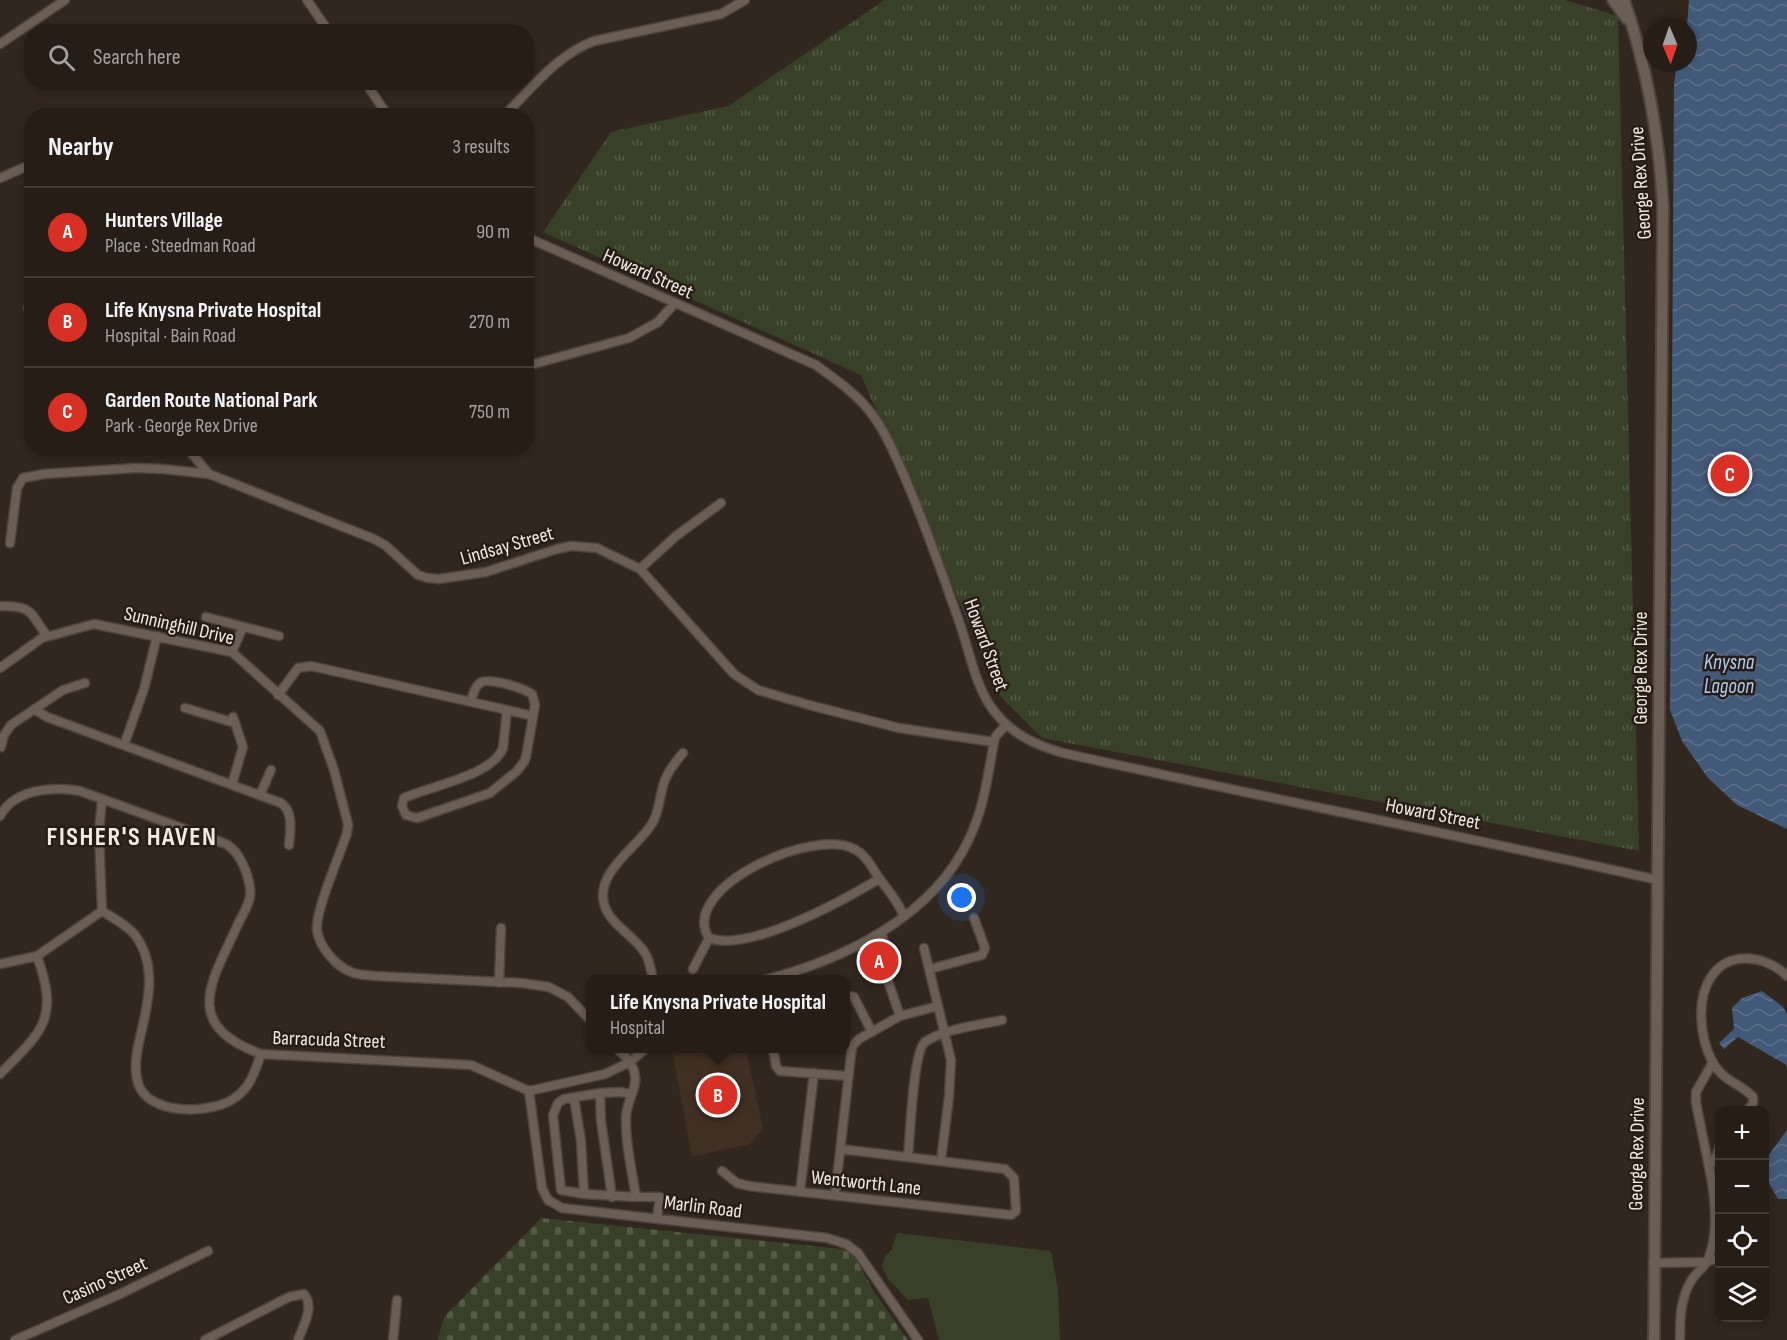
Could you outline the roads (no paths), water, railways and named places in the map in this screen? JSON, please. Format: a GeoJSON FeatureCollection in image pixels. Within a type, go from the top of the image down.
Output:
{"type":"FeatureCollection","features":[{"type":"Feature","properties":{"kind":"street"},"geometry":{"type":"LineString","coordinates":[[30,24],[65,0]]}},
{"type":"Feature","properties":{"kind":"street"},"geometry":{"type":"LineString","coordinates":[[307,0],[324,24]]}},
{"type":"Feature","properties":{"kind":"street"},"geometry":{"type":"LineString","coordinates":[[534,87],[577,47],[594,41],[721,14],[745,0]]}},
{"type":"Feature","properties":{"kind":"street"},"geometry":{"type":"LineString","coordinates":[[1613,0],[1633,26]]}},
{"type":"Feature","properties":{"kind":"street","name":"George Rex Drive"},"geometry":{"type":"LineString","coordinates":[[1624,0],[1645,71],[1657,133],[1663,206],[1654,1340]]}},
{"type":"Feature","properties":{"kind":"street"},"geometry":{"type":"LineString","coordinates":[[0,44],[24,28]]}},
{"type":"Feature","properties":{"kind":"street"},"geometry":{"type":"LineString","coordinates":[[370,90],[383,108]]}},
{"type":"Feature","properties":{"kind":"street"},"geometry":{"type":"LineString","coordinates":[[512,108],[530,90]]}},
{"type":"Feature","properties":{"kind":"street"},"geometry":{"type":"LineString","coordinates":[[0,178],[24,168]]}},
{"type":"Feature","properties":{"kind":"street","name":"Howard Street"},"geometry":{"type":"LineString","coordinates":[[534,241],[816,365],[841,383],[871,412],[891,447],[929,537],[987,702],[1006,725],[1035,744],[1063,753],[1659,880]]}},
{"type":"Feature","properties":{"kind":"street"},"geometry":{"type":"LineString","coordinates":[[534,364],[628,338],[658,322],[674,304]]}},
{"type":"Feature","properties":{"kind":"street"},"geometry":{"type":"LineString","coordinates":[[194,456],[209,474]]}},
{"type":"Feature","properties":{"kind":"street","name":"Lindsay Street"},"geometry":{"type":"LineString","coordinates":[[10,543],[17,488],[20,482],[29,476],[136,468],[209,474],[374,539],[385,545],[418,574],[428,578],[448,579],[486,572],[571,546],[597,548],[640,569],[734,674],[758,690],[899,728],[994,742]]}},
{"type":"Feature","properties":{"kind":"street"},"geometry":{"type":"LineString","coordinates":[[640,569],[676,536],[722,503]]}},
{"type":"Feature","properties":{"kind":"street"},"geometry":{"type":"LineString","coordinates":[[0,606],[25,608],[47,636]]}},
{"type":"Feature","properties":{"kind":"street"},"geometry":{"type":"LineString","coordinates":[[206,617],[279,636]]}},
{"type":"Feature","properties":{"kind":"street","name":"Sunninghill Drive"},"geometry":{"type":"LineString","coordinates":[[0,668],[47,636],[94,624],[232,652],[320,731],[334,770],[348,824],[347,833],[321,906],[317,933],[332,958],[341,967],[360,974],[549,987],[568,997],[586,1015]]}},
{"type":"Feature","properties":{"kind":"street"},"geometry":{"type":"LineString","coordinates":[[232,652],[243,627]]}},
{"type":"Feature","properties":{"kind":"street"},"geometry":{"type":"LineString","coordinates":[[124,745],[144,689],[157,636]]}},
{"type":"Feature","properties":{"kind":"street"},"geometry":{"type":"LineString","coordinates":[[278,694],[298,668],[308,666],[533,716]]}},
{"type":"Feature","properties":{"kind":"street"},"geometry":{"type":"LineString","coordinates":[[471,701],[479,683],[486,681],[498,682],[532,694],[535,705],[524,762],[496,789],[417,819],[405,815],[402,806],[404,798],[485,767],[497,757],[503,748],[507,710]]}},
{"type":"Feature","properties":{"kind":"street"},"geometry":{"type":"LineString","coordinates":[[1,747],[7,729],[63,690],[85,683]]}},
{"type":"Feature","properties":{"kind":"street"},"geometry":{"type":"LineString","coordinates":[[185,708],[234,720],[243,747],[232,784]]}},
{"type":"Feature","properties":{"kind":"street"},"geometry":{"type":"LineString","coordinates":[[33,710],[46,717],[232,784],[286,807],[289,812],[289,845]]}},
{"type":"Feature","properties":{"kind":"street"},"geometry":{"type":"LineString","coordinates":[[781,975],[823,961],[881,932],[904,916],[943,878],[969,840],[984,799],[994,742],[996,736],[1006,725]]}},
{"type":"Feature","properties":{"kind":"street"},"geometry":{"type":"LineString","coordinates":[[652,975],[645,953],[608,912],[603,894],[619,860],[650,828],[666,777],[683,753]]}},
{"type":"Feature","properties":{"kind":"street"},"geometry":{"type":"LineString","coordinates":[[260,795],[271,770]]}},
{"type":"Feature","properties":{"kind":"street","name":"Barracuda Street"},"geometry":{"type":"LineString","coordinates":[[0,816],[13,800],[23,795],[68,789],[226,844],[239,857],[248,880],[250,897],[212,983],[209,1002],[211,1016],[226,1035],[244,1048],[261,1054],[471,1065],[529,1091]]}},
{"type":"Feature","properties":{"kind":"street"},"geometry":{"type":"LineString","coordinates":[[102,800],[99,832],[102,911]]}},
{"type":"Feature","properties":{"kind":"street"},"geometry":{"type":"LineString","coordinates":[[879,879],[794,924],[772,932],[724,941],[709,938],[705,931],[703,918],[712,899],[756,865],[783,853],[832,844],[848,846],[863,855],[879,879],[896,898],[904,916]]}},
{"type":"Feature","properties":{"kind":"street"},"geometry":{"type":"LineString","coordinates":[[0,964],[37,956],[102,911]]}},
{"type":"Feature","properties":{"kind":"street"},"geometry":{"type":"LineString","coordinates":[[102,911],[135,934],[147,965],[148,1009],[136,1055],[140,1087],[146,1096],[175,1108],[190,1110],[219,1107],[229,1103],[244,1090],[253,1078],[261,1054]]}},
{"type":"Feature","properties":{"kind":"street"},"geometry":{"type":"LineString","coordinates":[[930,969],[982,955],[985,948],[974,918]]}},
{"type":"Feature","properties":{"kind":"street"},"geometry":{"type":"LineString","coordinates":[[499,983],[501,928]]}},
{"type":"Feature","properties":{"kind":"street"},"geometry":{"type":"LineString","coordinates":[[881,932],[888,956],[888,981],[900,1016]]}},
{"type":"Feature","properties":{"kind":"street"},"geometry":{"type":"LineString","coordinates":[[693,969],[709,938]]}},
{"type":"Feature","properties":{"kind":"street"},"geometry":{"type":"LineString","coordinates":[[841,1149],[941,1160],[952,1066],[924,948]]}},
{"type":"Feature","properties":{"kind":"street"},"geometry":{"type":"LineString","coordinates":[[0,1074],[22,1053],[41,1028],[45,1017],[48,997],[37,956]]}},
{"type":"Feature","properties":{"kind":"street"},"geometry":{"type":"LineString","coordinates":[[1751,1106],[1753,1097],[1725,1077],[1713,1062],[1705,1043],[1702,1007],[1706,987],[1720,968],[1734,960],[1748,958],[1762,959],[1773,964],[1787,976]]}},
{"type":"Feature","properties":{"kind":"street"},"geometry":{"type":"LineString","coordinates":[[850,996],[855,997],[872,1032]]}},
{"type":"Feature","properties":{"kind":"street"},"geometry":{"type":"LineString","coordinates":[[835,1195],[852,1046],[859,1039],[900,1016],[938,1006]]}},
{"type":"Feature","properties":{"kind":"street"},"geometry":{"type":"LineString","coordinates":[[908,1157],[919,1053],[925,1042],[946,1033],[1002,1020]]}},
{"type":"Feature","properties":{"kind":"street"},"geometry":{"type":"LineString","coordinates":[[622,1053],[630,1062],[636,1080],[630,1094],[626,1116],[636,1197]]}},
{"type":"Feature","properties":{"kind":"street"},"geometry":{"type":"LineString","coordinates":[[529,1091],[598,1077],[630,1062],[640,1053]]}},
{"type":"Feature","properties":{"kind":"street"},"geometry":{"type":"LineString","coordinates":[[774,1053],[776,1066],[780,1071],[848,1076]]}},
{"type":"Feature","properties":{"kind":"street"},"geometry":{"type":"LineString","coordinates":[[1680,1339],[1680,1312],[1686,1291],[1693,1278],[1706,1263],[1714,1232],[1715,1206],[1696,1103],[1696,1092],[1713,1062]]}},
{"type":"Feature","properties":{"kind":"street"},"geometry":{"type":"LineString","coordinates":[[800,1192],[814,1073]]}},
{"type":"Feature","properties":{"kind":"street","name":"Marlin Road"},"geometry":{"type":"LineString","coordinates":[[529,1091],[538,1166],[542,1188],[548,1200],[562,1208],[827,1238],[846,1244],[868,1265],[918,1340]]}},
{"type":"Feature","properties":{"kind":"street"},"geometry":{"type":"LineString","coordinates":[[630,1094],[600,1093],[558,1103],[553,1115],[561,1190],[612,1197],[660,1197],[657,1218]]}},
{"type":"Feature","properties":{"kind":"street"},"geometry":{"type":"LineString","coordinates":[[600,1093],[601,1121],[612,1197]]}},
{"type":"Feature","properties":{"kind":"street"},"geometry":{"type":"LineString","coordinates":[[574,1098],[584,1194]]}},
{"type":"Feature","properties":{"kind":"street"},"geometry":{"type":"LineString","coordinates":[[1709,1167],[1715,1158]]}},
{"type":"Feature","properties":{"kind":"street","name":"Wentworth Lane"},"geometry":{"type":"LineString","coordinates":[[722,1171],[741,1185],[1011,1215],[1015,1212],[1014,1178],[1010,1173],[1003,1169],[941,1160]]}},
{"type":"Feature","properties":{"kind":"street","name":"Casino Street"},"geometry":{"type":"LineString","coordinates":[[15,1340],[120,1294],[208,1251]]}},
{"type":"Feature","properties":{"kind":"street"},"geometry":{"type":"LineString","coordinates":[[1653,1263],[1706,1263],[1715,1260]]}},
{"type":"Feature","properties":{"kind":"street"},"geometry":{"type":"LineString","coordinates":[[205,1340],[299,1294],[304,1294],[309,1307],[298,1340]]}},
{"type":"Feature","properties":{"kind":"street"},"geometry":{"type":"LineString","coordinates":[[393,1340],[397,1300]]}},
{"type":"Feature","properties":{"kind":"water","name":"Knysna Lagoon"},"geometry":{"type":"Polygon","coordinates":[[[1689,0],[1787,0],[1787,829],[1737,805],[1708,778],[1682,741],[1670,710],[1674,84],[1676,72],[1697,72],[1697,18],[1688,18],[1689,0]]]}},
{"type":"Feature","properties":{"kind":"water"},"geometry":{"type":"Polygon","coordinates":[[[1762,991],[1783,1007],[1787,1014],[1787,1067],[1738,1037],[1724,1049],[1719,1043],[1734,1029],[1732,1008],[1742,998],[1762,991]]]}},
{"type":"Feature","properties":{"kind":"water"},"geometry":{"type":"Polygon","coordinates":[[[1787,1130],[1787,1199],[1778,1199],[1769,1183],[1769,1155],[1787,1130]]]}},
{"type":"Feature","properties":{"kind":"place","name":"Garden Route National Park"},"geometry":{"type":"Point","coordinates":[1730,474]}},
{"type":"Feature","properties":{"kind":"place","name":"Hunters Village"},"geometry":{"type":"Point","coordinates":[879,961]}},
{"type":"Feature","properties":{"kind":"place","name":"Life Knysna Private Hospital"},"geometry":{"type":"Point","coordinates":[718,1095]}},
{"type":"Feature","properties":{"kind":"district","name":"FISHER'S HAVEN"},"geometry":{"type":"Point","coordinates":[132,837]}}]}
